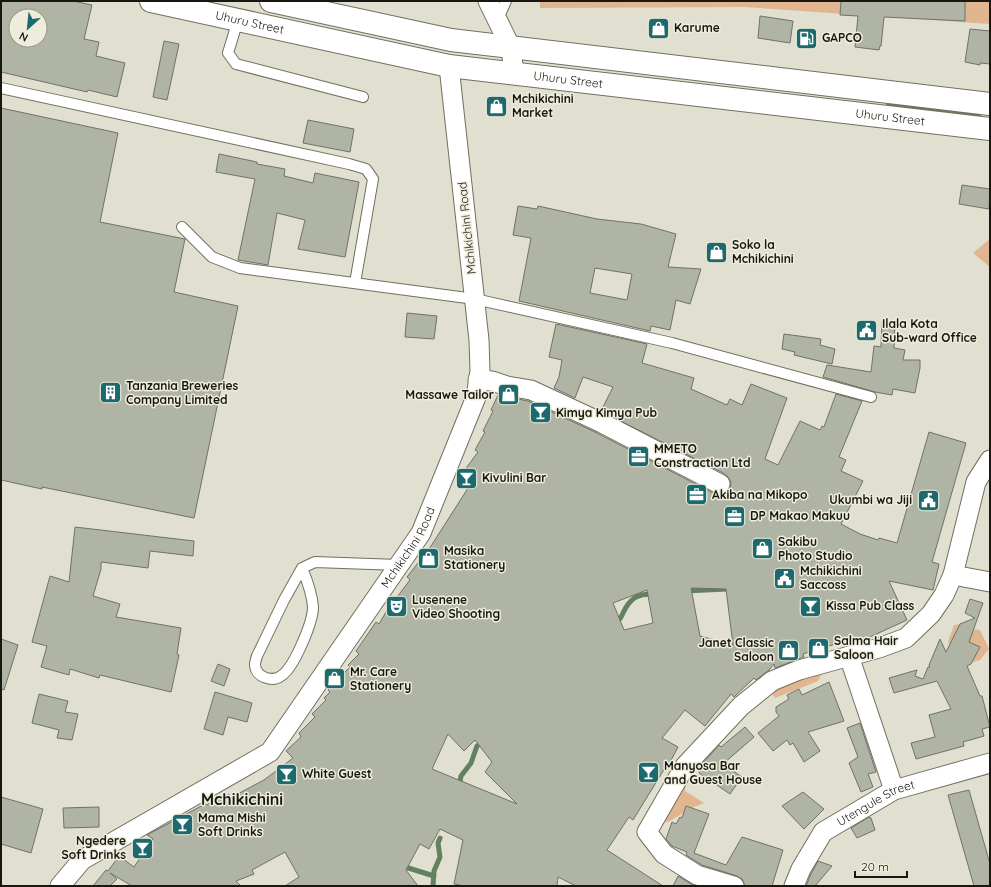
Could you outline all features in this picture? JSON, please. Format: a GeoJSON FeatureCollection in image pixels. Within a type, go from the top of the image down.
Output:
{"type":"FeatureCollection","features":[{"type":"Feature","properties":{"kind":"main road","name":"Uhuru Street"},"geometry":{"type":"LineString","coordinates":[[151,1],[449,66],[990,129]]}},
{"type":"Feature","properties":{"kind":"main road","name":"Uhuru Street"},"geometry":{"type":"LineString","coordinates":[[271,1],[451,40],[990,104]]}},
{"type":"Feature","properties":{"kind":"street"},"geometry":{"type":"LineString","coordinates":[[488,1],[511,48],[514,74]]}},
{"type":"Feature","properties":{"kind":"street","name":"Mchikichini Road"},"geometry":{"type":"LineString","coordinates":[[60,886],[82,860],[270,752],[421,533],[476,397],[480,371],[475,299],[449,66]]}},
{"type":"Feature","properties":{"kind":"street"},"geometry":{"type":"LineString","coordinates":[[478,380],[492,380],[507,386],[531,390],[602,423],[720,484]]}},
{"type":"Feature","properties":{"kind":"street"},"geometry":{"type":"LineString","coordinates":[[734,886],[697,875],[664,854],[647,832],[685,766],[741,706],[772,681],[799,670],[879,648],[906,638],[931,614],[944,595],[953,575],[976,482],[990,460]]}},
{"type":"Feature","properties":{"kind":"street"},"geometry":{"type":"LineString","coordinates":[[953,575],[990,582]]}},
{"type":"Feature","properties":{"kind":"street"},"geometry":{"type":"LineString","coordinates":[[849,656],[894,790]]}},
{"type":"Feature","properties":{"kind":"street","name":"Utengule Street"},"geometry":{"type":"LineString","coordinates":[[794,886],[801,869],[824,832],[894,790],[990,763]]}},
{"type":"Feature","properties":{"kind":"lane"},"geometry":{"type":"LineString","coordinates":[[498,19],[506,1]]}},
{"type":"Feature","properties":{"kind":"lane"},"geometry":{"type":"LineString","coordinates":[[238,20],[228,53],[236,64],[363,97]]}},
{"type":"Feature","properties":{"kind":"lane"},"geometry":{"type":"LineString","coordinates":[[1,88],[366,169],[373,180],[355,283]]}},
{"type":"Feature","properties":{"kind":"lane"},"geometry":{"type":"LineString","coordinates":[[182,227],[212,257],[240,268],[475,299],[672,343],[871,397]]}},
{"type":"Feature","properties":{"kind":"lane"},"geometry":{"type":"LineString","coordinates":[[302,568],[311,595],[313,606],[312,617],[291,666],[283,675],[276,679],[267,678],[258,674],[255,666],[257,656],[284,600],[302,568],[315,562],[399,565]]}},
{"type":"Feature","properties":{"kind":"shaded area"},"geometry":{"type":"Polygon","coordinates":[[[540,1],[990,1],[990,24],[745,7],[540,8],[540,1]]]}},
{"type":"Feature","properties":{"kind":"shaded area"},"geometry":{"type":"Polygon","coordinates":[[[990,239],[990,267],[973,253],[990,239]]]}},
{"type":"Feature","properties":{"kind":"shaded area"},"geometry":{"type":"Polygon","coordinates":[[[968,623],[973,629],[980,630],[989,649],[980,660],[970,663],[964,662],[948,642],[954,625],[968,623]]]}},
{"type":"Feature","properties":{"kind":"shaded area"},"geometry":{"type":"Polygon","coordinates":[[[823,671],[818,681],[775,698],[769,689],[823,671]]]}},
{"type":"Feature","properties":{"kind":"shaded area"},"geometry":{"type":"Polygon","coordinates":[[[686,781],[685,791],[704,803],[668,822],[660,821],[686,781]]]}},
{"type":"Feature","properties":{"kind":"building"},"geometry":{"type":"Polygon","coordinates":[[[1,1],[73,1],[92,5],[84,39],[99,42],[96,56],[125,63],[117,97],[88,90],[87,92],[1,72],[1,1]]]}},
{"type":"Feature","properties":{"kind":"building"},"geometry":{"type":"Polygon","coordinates":[[[841,1],[965,1],[965,21],[884,17],[881,46],[879,50],[855,47],[858,16],[840,15],[841,1]]]}},
{"type":"Feature","properties":{"kind":"building"},"geometry":{"type":"Polygon","coordinates":[[[760,16],[793,21],[790,43],[758,38],[760,16]]]}},
{"type":"Feature","properties":{"kind":"building"},"geometry":{"type":"Polygon","coordinates":[[[970,29],[990,31],[990,64],[980,63],[980,65],[965,62],[970,29]]]}},
{"type":"Feature","properties":{"kind":"building"},"geometry":{"type":"Polygon","coordinates":[[[164,41],[179,44],[167,100],[153,97],[164,41]]]}},
{"type":"Feature","properties":{"kind":"building","name":"Tanzania Breweries Company Limited"},"geometry":{"type":"Polygon","coordinates":[[[1,108],[118,133],[100,222],[185,239],[174,292],[238,306],[194,518],[1,480],[1,108]]]}},
{"type":"Feature","properties":{"kind":"building"},"geometry":{"type":"Polygon","coordinates":[[[308,120],[354,129],[350,152],[303,143],[308,120]]]}},
{"type":"Feature","properties":{"kind":"building"},"geometry":{"type":"Polygon","coordinates":[[[219,154],[257,162],[257,164],[285,169],[284,176],[313,183],[315,173],[359,182],[345,257],[298,249],[305,220],[277,213],[268,265],[238,260],[255,179],[216,172],[219,154]]]}},
{"type":"Feature","properties":{"kind":"building"},"geometry":{"type":"Polygon","coordinates":[[[962,185],[990,189],[989,209],[959,204],[962,185]]]}},
{"type":"Feature","properties":{"kind":"building"},"geometry":{"type":"Polygon","coordinates":[[[518,206],[537,209],[538,206],[597,219],[641,224],[676,234],[668,267],[701,269],[690,304],[676,300],[670,330],[651,326],[650,331],[519,301],[531,238],[513,235],[518,206]],[[595,268],[590,293],[627,300],[632,274],[595,268]]]}},
{"type":"Feature","properties":{"kind":"building"},"geometry":{"type":"Polygon","coordinates":[[[407,313],[437,316],[434,339],[405,337],[407,313]]]}},
{"type":"Feature","properties":{"kind":"building"},"geometry":{"type":"Polygon","coordinates":[[[882,321],[895,322],[894,348],[905,350],[903,360],[920,360],[915,393],[893,389],[892,395],[875,392],[823,377],[827,365],[871,372],[874,346],[881,347],[882,321]]]}},
{"type":"Feature","properties":{"kind":"building"},"geometry":{"type":"Polygon","coordinates":[[[556,324],[647,344],[642,363],[694,378],[691,389],[727,405],[730,399],[742,405],[751,384],[787,398],[765,459],[778,465],[800,421],[820,430],[822,426],[824,427],[836,394],[862,401],[839,457],[846,460],[841,471],[863,481],[841,524],[860,534],[878,540],[879,538],[897,543],[929,432],[966,443],[932,562],[939,564],[933,590],[889,581],[907,620],[859,642],[844,646],[842,642],[803,654],[804,657],[775,668],[774,664],[756,680],[754,678],[734,697],[731,694],[705,726],[685,710],[662,738],[678,747],[667,768],[665,768],[633,820],[629,817],[607,850],[663,886],[576,886],[558,877],[557,886],[464,886],[454,884],[463,840],[440,829],[429,849],[420,844],[406,870],[418,886],[285,886],[299,877],[285,852],[252,870],[254,874],[236,881],[241,886],[132,886],[110,873],[117,879],[110,886],[93,886],[106,870],[108,871],[119,856],[134,867],[153,839],[147,835],[205,804],[206,805],[229,794],[230,798],[264,780],[293,758],[286,751],[301,737],[299,733],[315,717],[312,714],[326,700],[324,698],[330,692],[328,690],[350,667],[348,665],[359,654],[356,651],[376,622],[379,624],[393,600],[394,601],[410,580],[407,577],[431,546],[470,485],[462,479],[467,472],[464,471],[478,452],[475,450],[485,432],[483,431],[493,411],[491,410],[498,395],[528,401],[597,433],[715,494],[721,495],[730,489],[731,483],[725,474],[601,411],[613,387],[583,377],[575,398],[554,388],[559,377],[562,360],[549,357],[556,324]],[[691,588],[700,636],[733,645],[726,589],[691,588]],[[647,590],[613,603],[624,630],[653,623],[647,590]],[[448,734],[432,769],[517,804],[485,772],[492,762],[475,740],[464,751],[448,734]]]}},
{"type":"Feature","properties":{"kind":"building"},"geometry":{"type":"Polygon","coordinates":[[[784,334],[821,339],[820,345],[835,349],[832,364],[794,355],[795,352],[782,349],[784,334]]]}},
{"type":"Feature","properties":{"kind":"building"},"geometry":{"type":"Polygon","coordinates":[[[75,527],[194,541],[193,556],[150,551],[148,568],[101,562],[101,569],[93,596],[120,604],[116,617],[181,628],[177,654],[179,655],[171,692],[100,675],[99,678],[70,669],[69,675],[41,667],[47,646],[32,642],[50,576],[69,582],[75,527]]]}},
{"type":"Feature","properties":{"kind":"building"},"geometry":{"type":"Polygon","coordinates":[[[970,599],[983,603],[969,642],[980,647],[971,664],[967,666],[980,696],[982,696],[990,727],[982,729],[984,736],[963,742],[964,746],[916,759],[911,743],[935,737],[929,715],[951,709],[937,681],[894,693],[889,678],[917,670],[915,676],[923,679],[928,667],[930,667],[929,665],[940,639],[946,652],[960,624],[975,618],[965,613],[970,599]]]}},
{"type":"Feature","properties":{"kind":"building"},"geometry":{"type":"Polygon","coordinates":[[[1,639],[18,645],[4,690],[1,689],[1,639]]]}},
{"type":"Feature","properties":{"kind":"building"},"geometry":{"type":"Polygon","coordinates":[[[218,664],[230,669],[224,686],[211,681],[218,664]]]}},
{"type":"Feature","properties":{"kind":"building"},"geometry":{"type":"Polygon","coordinates":[[[829,682],[844,721],[808,732],[820,751],[804,762],[793,743],[790,745],[787,740],[773,751],[758,733],[779,716],[776,712],[776,707],[789,699],[787,695],[799,689],[802,695],[829,682]]]}},
{"type":"Feature","properties":{"kind":"building"},"geometry":{"type":"Polygon","coordinates":[[[215,692],[252,703],[247,722],[228,717],[223,735],[204,729],[215,692]]]}},
{"type":"Feature","properties":{"kind":"building"},"geometry":{"type":"Polygon","coordinates":[[[39,694],[68,701],[65,712],[78,714],[72,740],[57,738],[59,730],[32,723],[39,694]]]}},
{"type":"Feature","properties":{"kind":"building"},"geometry":{"type":"Polygon","coordinates":[[[860,723],[876,772],[868,774],[873,787],[861,792],[849,763],[858,757],[847,728],[860,723]]]}},
{"type":"Feature","properties":{"kind":"building"},"geometry":{"type":"Polygon","coordinates":[[[745,727],[754,737],[723,764],[742,777],[730,794],[699,773],[702,764],[719,745],[721,747],[745,727]]]}},
{"type":"Feature","properties":{"kind":"building"},"geometry":{"type":"Polygon","coordinates":[[[969,790],[990,864],[990,886],[974,886],[948,795],[969,790]]]}},
{"type":"Feature","properties":{"kind":"building"},"geometry":{"type":"Polygon","coordinates":[[[803,792],[824,809],[804,829],[782,806],[803,792]]]}},
{"type":"Feature","properties":{"kind":"building"},"geometry":{"type":"Polygon","coordinates":[[[1,797],[43,809],[31,853],[1,844],[1,797]]]}},
{"type":"Feature","properties":{"kind":"building"},"geometry":{"type":"Polygon","coordinates":[[[686,806],[709,814],[694,853],[726,865],[742,837],[783,850],[772,886],[745,886],[742,879],[737,876],[702,865],[686,855],[687,852],[672,846],[666,839],[672,822],[676,824],[680,817],[682,818],[686,806]]]}},
{"type":"Feature","properties":{"kind":"building"},"geometry":{"type":"Polygon","coordinates":[[[99,807],[99,827],[64,828],[63,808],[99,807]]]}},
{"type":"Feature","properties":{"kind":"building"},"geometry":{"type":"Polygon","coordinates":[[[869,817],[871,818],[875,830],[857,838],[851,828],[869,817]]]}},
{"type":"Feature","properties":{"kind":"building"},"geometry":{"type":"Polygon","coordinates":[[[818,861],[832,866],[815,886],[806,886],[811,874],[818,861]]]}},
{"type":"Feature","properties":{"kind":"building"},"geometry":{"type":"Polygon","coordinates":[[[678,876],[691,884],[695,886],[673,886],[678,876]]]}},
{"type":"Feature","properties":{"kind":"waterway"},"geometry":{"type":"LineString","coordinates":[[888,106],[979,114]]}},
{"type":"Feature","properties":{"kind":"waterway"},"geometry":{"type":"LineString","coordinates":[[685,591],[727,589]]}},
{"type":"Feature","properties":{"kind":"waterway"},"geometry":{"type":"LineString","coordinates":[[615,623],[619,620],[631,600],[638,596],[653,594]]}},
{"type":"Feature","properties":{"kind":"waterway"},"geometry":{"type":"LineString","coordinates":[[459,787],[461,776],[471,763],[477,746],[484,741]]}},
{"type":"Feature","properties":{"kind":"waterway"},"geometry":{"type":"LineString","coordinates":[[433,886],[434,871],[440,857],[438,843],[440,838]]}},
{"type":"Feature","properties":{"kind":"waterway"},"geometry":{"type":"LineString","coordinates":[[402,866],[434,876]]}},
{"type":"Feature","properties":{"kind":"place","name":"Karume"},"geometry":{"type":"Point","coordinates":[659,28]}},
{"type":"Feature","properties":{"kind":"place","name":"GAPCO"},"geometry":{"type":"Point","coordinates":[807,38]}},
{"type":"Feature","properties":{"kind":"place","name":"Mchikichini Market"},"geometry":{"type":"Point","coordinates":[497,106]}},
{"type":"Feature","properties":{"kind":"place","name":"Soko la Mchikichini"},"geometry":{"type":"Point","coordinates":[717,252]}},
{"type":"Feature","properties":{"kind":"place","name":"Ilala Kota Sub-ward Office"},"geometry":{"type":"Point","coordinates":[866,331]}},
{"type":"Feature","properties":{"kind":"place","name":"Tanzania Breweries Company Limited"},"geometry":{"type":"Point","coordinates":[111,393]}},
{"type":"Feature","properties":{"kind":"place","name":"Massawe Tailor"},"geometry":{"type":"Point","coordinates":[509,395]}},
{"type":"Feature","properties":{"kind":"place","name":"Kimya Kimya Pub"},"geometry":{"type":"Point","coordinates":[541,413]}},
{"type":"Feature","properties":{"kind":"place","name":"MMETO Constraction Ltd"},"geometry":{"type":"Point","coordinates":[639,456]}},
{"type":"Feature","properties":{"kind":"place","name":"Kivulini Bar"},"geometry":{"type":"Point","coordinates":[466,478]}},
{"type":"Feature","properties":{"kind":"place","name":"Akiba na Mikopo"},"geometry":{"type":"Point","coordinates":[697,495]}},
{"type":"Feature","properties":{"kind":"place","name":"Ukumbi wa Jiji"},"geometry":{"type":"Point","coordinates":[928,500]}},
{"type":"Feature","properties":{"kind":"place","name":"DP Makao Makuu"},"geometry":{"type":"Point","coordinates":[734,516]}},
{"type":"Feature","properties":{"kind":"place","name":"Sakibu Photo Studio"},"geometry":{"type":"Point","coordinates":[763,549]}},
{"type":"Feature","properties":{"kind":"place","name":"Masika Stationery"},"geometry":{"type":"Point","coordinates":[429,558]}},
{"type":"Feature","properties":{"kind":"place","name":"Mchikichini Saccoss"},"geometry":{"type":"Point","coordinates":[784,578]}},
{"type":"Feature","properties":{"kind":"place","name":"Kissa Pub Class"},"geometry":{"type":"Point","coordinates":[810,606]}},
{"type":"Feature","properties":{"kind":"place","name":"Lusenene Video Shooting"},"geometry":{"type":"Point","coordinates":[396,607]}},
{"type":"Feature","properties":{"kind":"place","name":"Salma Hair Saloon"},"geometry":{"type":"Point","coordinates":[818,648]}},
{"type":"Feature","properties":{"kind":"place","name":"Janet Classic Saloon"},"geometry":{"type":"Point","coordinates":[789,650]}},
{"type":"Feature","properties":{"kind":"place","name":"Mr. Care Stationery"},"geometry":{"type":"Point","coordinates":[335,679]}},
{"type":"Feature","properties":{"kind":"place","name":"Manyosa Bar and Guest House"},"geometry":{"type":"Point","coordinates":[648,773]}},
{"type":"Feature","properties":{"kind":"place","name":"White Guest"},"geometry":{"type":"Point","coordinates":[287,774]}},
{"type":"Feature","properties":{"kind":"place","name":"Mama Mishi Soft Drinks"},"geometry":{"type":"Point","coordinates":[183,825]}},
{"type":"Feature","properties":{"kind":"place","name":"Ngedere Soft Drinks"},"geometry":{"type":"Point","coordinates":[142,848]}},
{"type":"Feature","properties":{"kind":"district","name":"Mchikichini"},"geometry":{"type":"Point","coordinates":[242,799]}}]}
